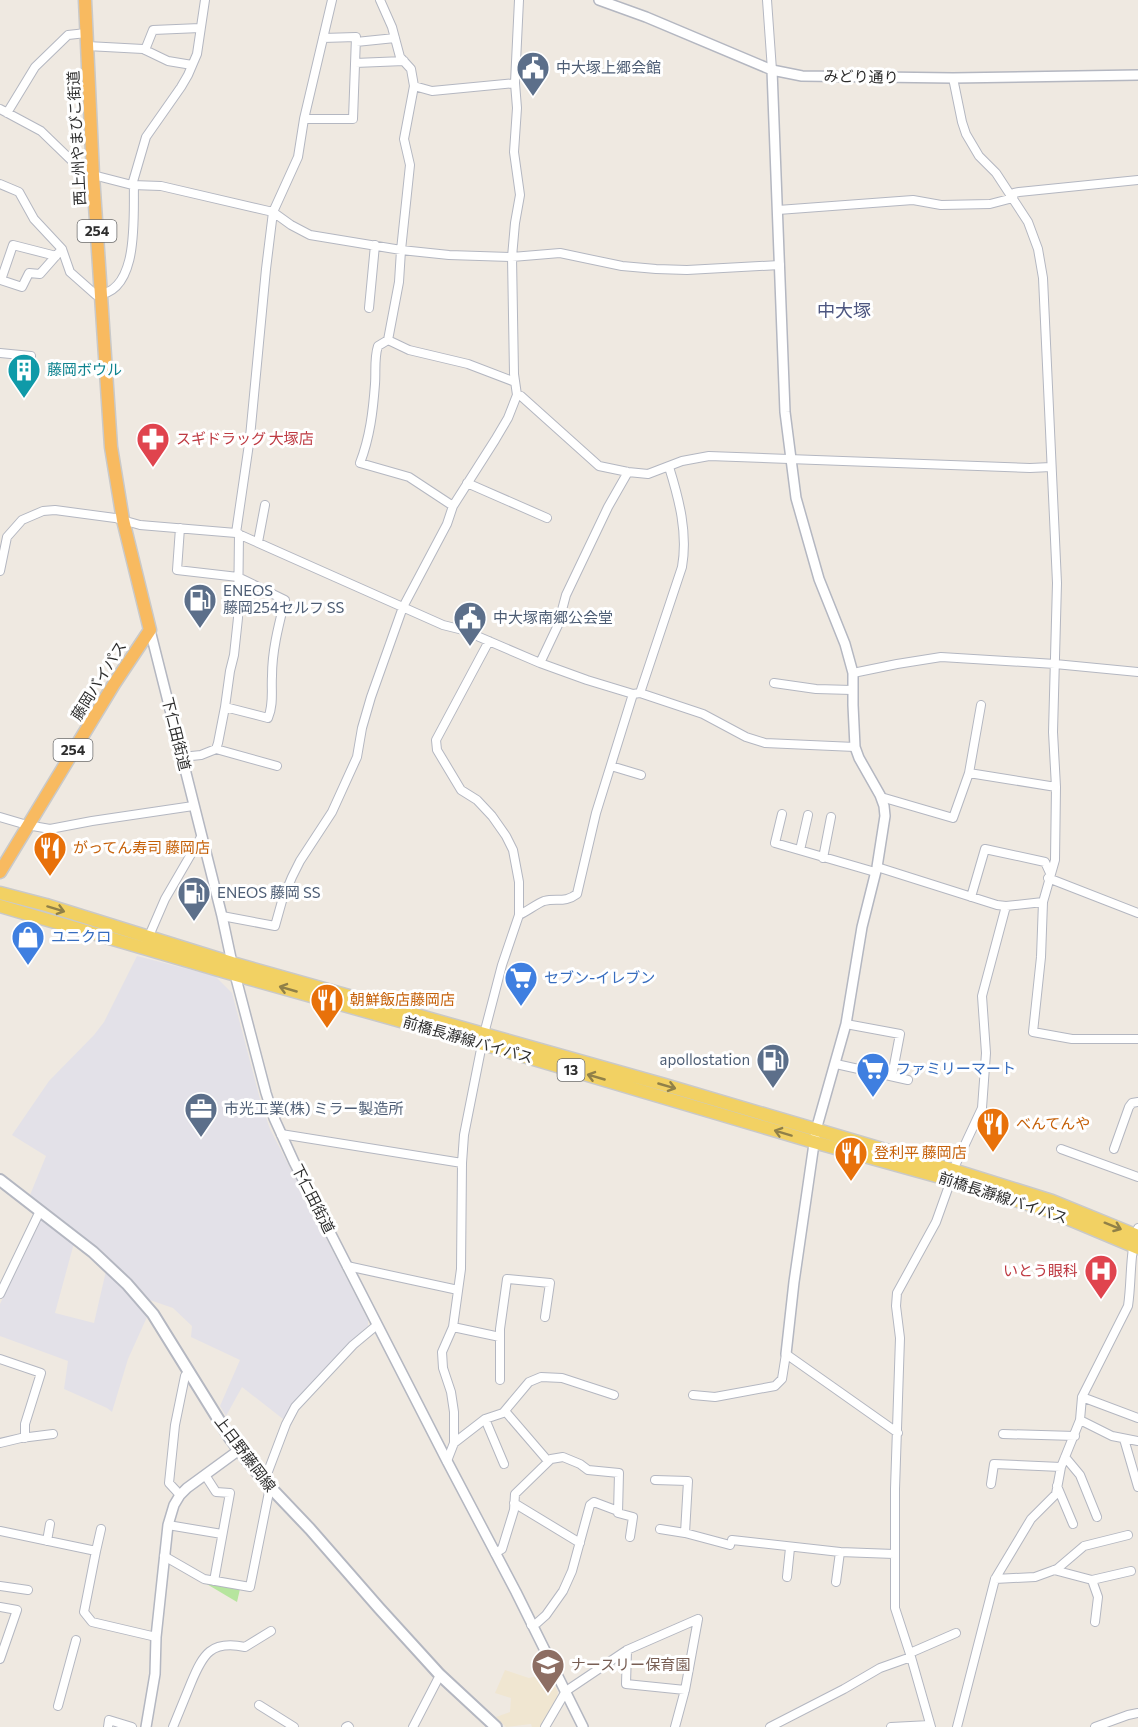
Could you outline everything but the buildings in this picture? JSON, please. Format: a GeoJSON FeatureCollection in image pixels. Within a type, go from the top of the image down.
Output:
{"type":"FeatureCollection","features":[{"type":"Feature","properties":{"kind":"highway","name":"西上州やまびこ街道"},"geometry":{"type":"LineString","coordinates":[[85,0],[93,175],[111,447],[123,520],[150,630]]}},
{"type":"Feature","properties":{"kind":"highway","name":"藤岡バイパス"},"geometry":{"type":"LineString","coordinates":[[0,872],[124,668],[150,630]]}},
{"type":"Feature","properties":{"kind":"main road","name":"前橋長瀞線バイパス"},"geometry":{"type":"LineString","coordinates":[[0,893],[149,936],[483,1039]]}},
{"type":"Feature","properties":{"kind":"main road","name":"前橋長瀞線バイパス"},"geometry":{"type":"LineString","coordinates":[[0,906],[236,975],[664,1085],[815,1136],[1052,1201],[1136,1245]]}},
{"type":"Feature","properties":{"kind":"main road","name":"上日野藤岡線"},"geometry":{"type":"LineString","coordinates":[[0,1180],[93,1252],[127,1284],[153,1314],[239,1450],[267,1485],[310,1529],[440,1675],[496,1727]]}},
{"type":"Feature","properties":{"kind":"street"},"geometry":{"type":"LineString","coordinates":[[0,184],[19,192],[34,219],[62,249],[70,272],[96,295],[111,292],[121,282],[130,261],[133,185],[146,137],[181,87],[197,54],[205,0]]}},
{"type":"Feature","properties":{"kind":"street"},"geometry":{"type":"LineString","coordinates":[[216,749],[237,627],[238,533],[273,212],[298,157],[304,119],[332,0]]}},
{"type":"Feature","properties":{"kind":"street"},"geometry":{"type":"LineString","coordinates":[[380,0],[392,27],[400,57],[411,69],[414,86],[404,139],[410,165],[399,282],[388,340],[378,346],[376,353],[371,427],[360,463],[409,477],[453,506]]}},
{"type":"Feature","properties":{"kind":"street"},"geometry":{"type":"LineString","coordinates":[[222,916],[275,926],[292,876],[332,812],[357,757],[371,697],[403,608],[447,524],[453,506],[508,418],[517,395],[512,257],[514,223],[520,195],[514,152],[519,0]]}},
{"type":"Feature","properties":{"kind":"street","name":"みどり通り"},"geometry":{"type":"LineString","coordinates":[[599,0],[646,16],[772,70],[802,76],[953,78],[1138,75]]}},
{"type":"Feature","properties":{"kind":"street"},"geometry":{"type":"LineString","coordinates":[[693,1395],[715,1397],[775,1386],[782,1379],[815,1136],[846,1024],[862,927],[876,870],[885,816],[881,797],[855,747],[853,673],[845,644],[819,579],[796,498],[785,412],[772,70],[767,0]]}},
{"type":"Feature","properties":{"kind":"street"},"geometry":{"type":"LineString","coordinates":[[145,50],[153,30],[200,28]]}},
{"type":"Feature","properties":{"kind":"street"},"geometry":{"type":"LineString","coordinates":[[86,33],[68,35],[35,66],[3,111],[41,131],[72,161],[93,175],[133,185],[161,186],[273,212],[310,235],[401,250],[449,255],[512,257],[560,253],[622,266],[656,269],[687,270],[780,265]]}},
{"type":"Feature","properties":{"kind":"street"},"geometry":{"type":"LineString","coordinates":[[304,119],[353,119],[356,37],[323,38]]}},
{"type":"Feature","properties":{"kind":"street"},"geometry":{"type":"LineString","coordinates":[[356,42],[395,38]]}},
{"type":"Feature","properties":{"kind":"street"},"geometry":{"type":"LineString","coordinates":[[87,46],[145,50],[168,61],[192,65]]}},
{"type":"Feature","properties":{"kind":"street"},"geometry":{"type":"LineString","coordinates":[[355,63],[404,61]]}},
{"type":"Feature","properties":{"kind":"street"},"geometry":{"type":"LineString","coordinates":[[953,78],[966,134],[980,156],[996,173],[1028,222],[1038,249],[1043,278],[1057,583],[1053,732],[1056,787],[1055,860],[1042,902],[1041,957],[1033,1032],[1072,1040],[1138,1038]]}},
{"type":"Feature","properties":{"kind":"street"},"geometry":{"type":"LineString","coordinates":[[414,86],[432,91],[515,83]]}},
{"type":"Feature","properties":{"kind":"street"},"geometry":{"type":"LineString","coordinates":[[1013,198],[1014,193],[1024,191],[1138,180]]}},
{"type":"Feature","properties":{"kind":"street"},"geometry":{"type":"LineString","coordinates":[[778,210],[912,200],[941,205],[990,204],[1013,198]]}},
{"type":"Feature","properties":{"kind":"street"},"geometry":{"type":"LineString","coordinates":[[56,256],[14,245],[1,279],[22,287],[29,273],[39,274],[56,256],[62,249]]}},
{"type":"Feature","properties":{"kind":"street"},"geometry":{"type":"LineString","coordinates":[[369,308],[375,245]]}},
{"type":"Feature","properties":{"kind":"street"},"geometry":{"type":"LineString","coordinates":[[388,340],[409,350],[468,364],[515,382]]}},
{"type":"Feature","properties":{"kind":"street"},"geometry":{"type":"LineString","coordinates":[[0,353],[31,356]]}},
{"type":"Feature","properties":{"kind":"street"},"geometry":{"type":"LineString","coordinates":[[517,395],[521,396],[598,466],[628,472],[648,474],[682,461],[709,456],[1051,467]]}},
{"type":"Feature","properties":{"kind":"street"},"geometry":{"type":"LineString","coordinates":[[519,915],[541,902],[570,899],[577,894],[596,813],[611,766],[682,567],[685,549],[679,498],[669,467]]}},
{"type":"Feature","properties":{"kind":"street"},"geometry":{"type":"LineString","coordinates":[[540,663],[558,625],[566,595],[608,507],[628,472]]}},
{"type":"Feature","properties":{"kind":"street"},"geometry":{"type":"LineString","coordinates":[[467,483],[547,518]]}},
{"type":"Feature","properties":{"kind":"street"},"geometry":{"type":"LineString","coordinates":[[258,542],[265,505]]}},
{"type":"Feature","properties":{"kind":"street"},"geometry":{"type":"LineString","coordinates":[[0,571],[7,537],[18,524],[36,513],[55,510],[123,520],[140,525],[238,533],[443,625],[463,630],[540,663],[587,680],[703,714],[746,737],[765,743],[855,747]]}},
{"type":"Feature","properties":{"kind":"street"},"geometry":{"type":"LineString","coordinates":[[180,528],[177,570],[238,577],[285,600],[277,635],[272,675],[271,711],[268,718],[225,707]]}},
{"type":"Feature","properties":{"kind":"street","name":"下仁田街道"},"geometry":{"type":"LineString","coordinates":[[150,630],[232,963],[266,1093],[281,1134],[583,1727]]}},
{"type":"Feature","properties":{"kind":"street"},"geometry":{"type":"LineString","coordinates":[[447,1461],[454,1443],[453,1402],[443,1368],[442,1352],[453,1327],[461,1269],[464,1135],[483,1039],[502,965],[519,915],[519,882],[513,850],[492,816],[477,800],[461,790],[437,750],[436,740],[489,641]]}},
{"type":"Feature","properties":{"kind":"street"},"geometry":{"type":"LineString","coordinates":[[853,673],[941,657],[1138,672]]}},
{"type":"Feature","properties":{"kind":"street"},"geometry":{"type":"LineString","coordinates":[[774,683],[816,689],[852,690]]}},
{"type":"Feature","properties":{"kind":"street"},"geometry":{"type":"LineString","coordinates":[[881,797],[953,818],[969,773],[981,705]]}},
{"type":"Feature","properties":{"kind":"street"},"geometry":{"type":"LineString","coordinates":[[182,757],[201,755],[216,749],[277,766]]}},
{"type":"Feature","properties":{"kind":"street"},"geometry":{"type":"LineString","coordinates":[[611,766],[641,774]]}},
{"type":"Feature","properties":{"kind":"street"},"geometry":{"type":"LineString","coordinates":[[969,773],[1056,787]]}},
{"type":"Feature","properties":{"kind":"street"},"geometry":{"type":"LineString","coordinates":[[0,817],[50,829],[194,806]]}},
{"type":"Feature","properties":{"kind":"street"},"geometry":{"type":"LineString","coordinates":[[782,814],[776,843],[997,905],[1042,902]]}},
{"type":"Feature","properties":{"kind":"street"},"geometry":{"type":"LineString","coordinates":[[800,850],[807,815]]}},
{"type":"Feature","properties":{"kind":"street"},"geometry":{"type":"LineString","coordinates":[[823,858],[831,817]]}},
{"type":"Feature","properties":{"kind":"street"},"geometry":{"type":"LineString","coordinates":[[149,936],[165,899],[201,837]]}},
{"type":"Feature","properties":{"kind":"street"},"geometry":{"type":"LineString","coordinates":[[971,897],[985,849],[1045,862],[1049,876]]}},
{"type":"Feature","properties":{"kind":"street"},"geometry":{"type":"LineString","coordinates":[[1049,876],[1138,913]]}},
{"type":"Feature","properties":{"kind":"street"},"geometry":{"type":"LineString","coordinates":[[891,1727],[930,1726],[911,1655],[895,1608],[895,1489],[900,1338],[896,1306],[897,1293],[936,1222],[952,1175],[982,1108],[986,1053],[982,996],[1006,906]]}},
{"type":"Feature","properties":{"kind":"street"},"geometry":{"type":"LineString","coordinates":[[846,1024],[900,1034],[892,1076]]}},
{"type":"Feature","properties":{"kind":"street"},"geometry":{"type":"LineString","coordinates":[[836,1064],[908,1080]]}},
{"type":"Feature","properties":{"kind":"street"},"geometry":{"type":"LineString","coordinates":[[1114,1149],[1132,1103],[1138,1102]]}},
{"type":"Feature","properties":{"kind":"street"},"geometry":{"type":"LineString","coordinates":[[281,1134],[462,1163]]}},
{"type":"Feature","properties":{"kind":"street"},"geometry":{"type":"LineString","coordinates":[[1061,1149],[1138,1177]]}},
{"type":"Feature","properties":{"kind":"street"},"geometry":{"type":"LineString","coordinates":[[0,1294],[2,1284],[40,1211]]}},
{"type":"Feature","properties":{"kind":"street"},"geometry":{"type":"LineString","coordinates":[[957,1727],[994,1579],[1031,1519],[1056,1494],[1061,1467],[1080,1420],[1082,1397],[1128,1306],[1136,1245]]}},
{"type":"Feature","properties":{"kind":"street"},"geometry":{"type":"LineString","coordinates":[[347,1266],[458,1290]]}},
{"type":"Feature","properties":{"kind":"street"},"geometry":{"type":"LineString","coordinates":[[500,1380],[500,1329],[507,1278],[550,1283],[545,1317]]}},
{"type":"Feature","properties":{"kind":"street"},"geometry":{"type":"LineString","coordinates":[[164,1556],[204,1579],[250,1587],[267,1485],[286,1424],[295,1407],[353,1345],[377,1325]]}},
{"type":"Feature","properties":{"kind":"street"},"geometry":{"type":"LineString","coordinates":[[453,1327],[500,1337]]}},
{"type":"Feature","properties":{"kind":"street"},"geometry":{"type":"LineString","coordinates":[[786,1354],[898,1433]]}},
{"type":"Feature","properties":{"kind":"street"},"geometry":{"type":"LineString","coordinates":[[0,1359],[40,1373],[24,1424],[25,1438]]}},
{"type":"Feature","properties":{"kind":"street"},"geometry":{"type":"LineString","coordinates":[[180,1495],[169,1483],[175,1425],[184,1376],[188,1372]]}},
{"type":"Feature","properties":{"kind":"street"},"geometry":{"type":"LineString","coordinates":[[454,1443],[485,1419],[503,1413],[529,1382],[541,1377],[562,1378],[614,1395]]}},
{"type":"Feature","properties":{"kind":"street"},"geometry":{"type":"LineString","coordinates":[[1082,1397],[1138,1418]]}},
{"type":"Feature","properties":{"kind":"street"},"geometry":{"type":"LineString","coordinates":[[505,1411],[548,1461]]}},
{"type":"Feature","properties":{"kind":"street"},"geometry":{"type":"LineString","coordinates":[[485,1419],[504,1464]]}},
{"type":"Feature","properties":{"kind":"street"},"geometry":{"type":"LineString","coordinates":[[1080,1420],[1112,1436],[1138,1441]]}},
{"type":"Feature","properties":{"kind":"street"},"geometry":{"type":"LineString","coordinates":[[0,1443],[54,1434]]}},
{"type":"Feature","properties":{"kind":"street"},"geometry":{"type":"LineString","coordinates":[[1003,1434],[1075,1436]]}},
{"type":"Feature","properties":{"kind":"street"},"geometry":{"type":"LineString","coordinates":[[1124,1439],[1138,1487]]}},
{"type":"Feature","properties":{"kind":"street"},"geometry":{"type":"LineString","coordinates":[[147,1727],[155,1674],[156,1637],[164,1556],[168,1525],[174,1505],[180,1495],[239,1450]]}},
{"type":"Feature","properties":{"kind":"street"},"geometry":{"type":"LineString","coordinates":[[1065,1457],[1080,1475],[1097,1517]]}},
{"type":"Feature","properties":{"kind":"street"},"geometry":{"type":"LineString","coordinates":[[495,1552],[502,1549],[514,1510],[515,1494],[551,1459],[563,1458],[580,1464],[588,1470],[619,1473],[618,1511]]}},
{"type":"Feature","properties":{"kind":"street"},"geometry":{"type":"LineString","coordinates":[[991,1484],[994,1464],[1061,1467]]}},
{"type":"Feature","properties":{"kind":"street"},"geometry":{"type":"LineString","coordinates":[[205,1475],[216,1492],[230,1493],[214,1581]]}},
{"type":"Feature","properties":{"kind":"street"},"geometry":{"type":"LineString","coordinates":[[655,1480],[688,1481],[686,1533]]}},
{"type":"Feature","properties":{"kind":"street"},"geometry":{"type":"LineString","coordinates":[[1057,1486],[1073,1524]]}},
{"type":"Feature","properties":{"kind":"street"},"geometry":{"type":"LineString","coordinates":[[531,1625],[546,1615],[563,1591],[572,1571],[590,1505],[594,1502],[633,1517],[630,1537]]}},
{"type":"Feature","properties":{"kind":"street"},"geometry":{"type":"LineString","coordinates":[[514,1503],[580,1543]]}},
{"type":"Feature","properties":{"kind":"street"},"geometry":{"type":"LineString","coordinates":[[47,1541],[50,1524]]}},
{"type":"Feature","properties":{"kind":"street"},"geometry":{"type":"LineString","coordinates":[[168,1525],[222,1534]]}},
{"type":"Feature","properties":{"kind":"street"},"geometry":{"type":"LineString","coordinates":[[101,1529],[84,1612],[92,1622],[156,1637]]}},
{"type":"Feature","properties":{"kind":"street"},"geometry":{"type":"LineString","coordinates":[[660,1529],[731,1542],[840,1552],[894,1554]]}},
{"type":"Feature","properties":{"kind":"street"},"geometry":{"type":"LineString","coordinates":[[0,1531],[96,1551]]}},
{"type":"Feature","properties":{"kind":"street"},"geometry":{"type":"LineString","coordinates":[[994,1579],[1035,1577],[1057,1569],[1084,1546],[1128,1535]]}},
{"type":"Feature","properties":{"kind":"street"},"geometry":{"type":"LineString","coordinates":[[787,1577],[790,1548]]}},
{"type":"Feature","properties":{"kind":"street"},"geometry":{"type":"LineString","coordinates":[[836,1582],[840,1552]]}},
{"type":"Feature","properties":{"kind":"street"},"geometry":{"type":"LineString","coordinates":[[1053,1570],[1092,1580],[1131,1571]]}},
{"type":"Feature","properties":{"kind":"street"},"geometry":{"type":"LineString","coordinates":[[1092,1580],[1098,1596],[1095,1622]]}},
{"type":"Feature","properties":{"kind":"street"},"geometry":{"type":"LineString","coordinates":[[0,1586],[28,1590]]}},
{"type":"Feature","properties":{"kind":"street"},"geometry":{"type":"LineString","coordinates":[[0,1607],[17,1610],[1,1655]]}},
{"type":"Feature","properties":{"kind":"street"},"geometry":{"type":"LineString","coordinates":[[544,1727],[566,1691],[627,1650],[698,1619],[685,1690],[675,1727]]}},
{"type":"Feature","properties":{"kind":"street"},"geometry":{"type":"LineString","coordinates":[[173,1727],[200,1662],[208,1652],[230,1644],[245,1647],[271,1630]]}},
{"type":"Feature","properties":{"kind":"street"},"geometry":{"type":"LineString","coordinates":[[770,1727],[880,1668],[957,1633]]}},
{"type":"Feature","properties":{"kind":"street"},"geometry":{"type":"LineString","coordinates":[[58,1706],[76,1640]]}},
{"type":"Feature","properties":{"kind":"street"},"geometry":{"type":"LineString","coordinates":[[627,1650],[626,1684],[685,1690]]}},
{"type":"Feature","properties":{"kind":"street"},"geometry":{"type":"LineString","coordinates":[[413,1727],[440,1675]]}},
{"type":"Feature","properties":{"kind":"street"},"geometry":{"type":"LineString","coordinates":[[259,1705],[294,1727]]}},
{"type":"Feature","properties":{"kind":"street"},"geometry":{"type":"LineString","coordinates":[[1095,1727],[1138,1713]]}},
{"type":"Feature","properties":{"kind":"street"},"geometry":{"type":"LineString","coordinates":[[108,1727],[109,1720],[132,1727]]}},
{"type":"Feature","properties":{"kind":"shaded area"},"geometry":{"type":"Polygon","coordinates":[[[137,956],[215,976],[232,993],[270,1129],[368,1320],[368,1326],[345,1347],[283,1419],[242,1387],[226,1416],[220,1406],[240,1360],[191,1337],[192,1326],[173,1308],[150,1300],[98,1248],[30,1195],[46,1156],[12,1135],[49,1081],[104,1022],[137,956]]]}},
{"type":"Feature","properties":{"kind":"shaded area"},"geometry":{"type":"Polygon","coordinates":[[[40,1218],[74,1243],[55,1313],[94,1323],[106,1271],[119,1282],[147,1317],[128,1359],[112,1412],[64,1389],[68,1361],[0,1336],[0,1304],[40,1218]]]}},
{"type":"Feature","properties":{"kind":"shaded area"},"geometry":{"type":"Polygon","coordinates":[[[505,1670],[529,1678],[548,1673],[558,1692],[556,1701],[541,1727],[532,1727],[531,1724],[506,1727],[496,1717],[510,1712],[511,1698],[495,1693],[505,1670]]]}},
{"type":"Feature","properties":{"kind":"green space"},"geometry":{"type":"Polygon","coordinates":[[[205,1583],[240,1589],[237,1602],[205,1583]]]}},
{"type":"Feature","properties":{"kind":"place","name":"中大塚上郷会館"},"geometry":{"type":"Point","coordinates":[533,97]}},
{"type":"Feature","properties":{"kind":"place","name":"藤岡ボウル"},"geometry":{"type":"Point","coordinates":[24,399]}},
{"type":"Feature","properties":{"kind":"place","name":"スギドラッグ 大塚店"},"geometry":{"type":"Point","coordinates":[153,468]}},
{"type":"Feature","properties":{"kind":"place","name":"ENEOS 藤岡254セルフ SS"},"geometry":{"type":"Point","coordinates":[200,629]}},
{"type":"Feature","properties":{"kind":"place","name":"中大塚南郷公会堂"},"geometry":{"type":"Point","coordinates":[470,647]}},
{"type":"Feature","properties":{"kind":"place","name":"がってん寿司 藤岡店"},"geometry":{"type":"Point","coordinates":[50,877]}},
{"type":"Feature","properties":{"kind":"place","name":"ENEOS 藤岡 SS"},"geometry":{"type":"Point","coordinates":[194,922]}},
{"type":"Feature","properties":{"kind":"place","name":"ユニクロ"},"geometry":{"type":"Point","coordinates":[28,966]}},
{"type":"Feature","properties":{"kind":"place","name":"セブン-イレブン"},"geometry":{"type":"Point","coordinates":[521,1007]}},
{"type":"Feature","properties":{"kind":"place","name":"朝鮮飯店藤岡店"},"geometry":{"type":"Point","coordinates":[327,1029]}},
{"type":"Feature","properties":{"kind":"place","name":"apollostation"},"geometry":{"type":"Point","coordinates":[773,1089]}},
{"type":"Feature","properties":{"kind":"place","name":"ファミリーマート"},"geometry":{"type":"Point","coordinates":[873,1098]}},
{"type":"Feature","properties":{"kind":"place","name":"市光工業(株) ミラー製造所"},"geometry":{"type":"Point","coordinates":[201,1138]}},
{"type":"Feature","properties":{"kind":"place","name":"べんてんや"},"geometry":{"type":"Point","coordinates":[993,1153]}},
{"type":"Feature","properties":{"kind":"place","name":"登利平 藤岡店"},"geometry":{"type":"Point","coordinates":[851,1182]}},
{"type":"Feature","properties":{"kind":"place","name":"いとう眼科"},"geometry":{"type":"Point","coordinates":[1101,1300]}},
{"type":"Feature","properties":{"kind":"place","name":"ナースリー保育園"},"geometry":{"type":"Point","coordinates":[548,1694]}},
{"type":"Feature","properties":{"kind":"district","name":"中大塚"},"geometry":{"type":"Point","coordinates":[844,311]}}]}
